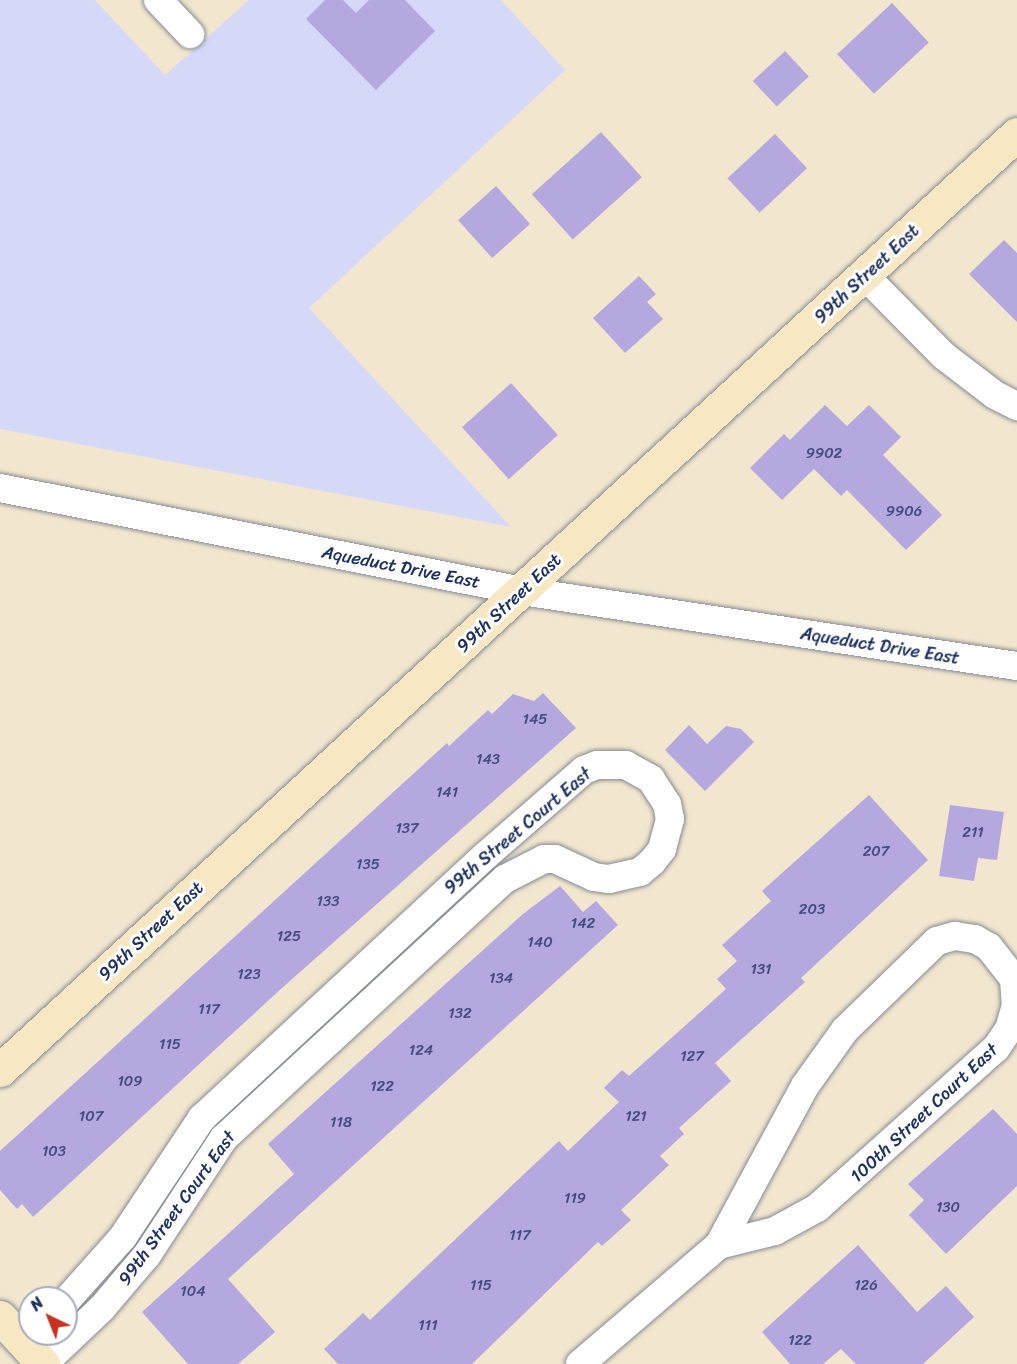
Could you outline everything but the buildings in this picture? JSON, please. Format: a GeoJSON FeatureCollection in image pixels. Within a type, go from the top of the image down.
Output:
{"type":"FeatureCollection","features":[{"type":"Feature","properties":{"kind":"street"},"geometry":{"type":"LineString","coordinates":[[158,0],[190,34]]}},
{"type":"Feature","properties":{"kind":"street","name":"99th Street East"},"geometry":{"type":"LineString","coordinates":[[0,1070],[1017,134]]}},
{"type":"Feature","properties":{"kind":"street"},"geometry":{"type":"LineString","coordinates":[[864,276],[944,356],[995,395],[1017,406]]}},
{"type":"Feature","properties":{"kind":"street","name":"Aqueduct Drive East"},"geometry":{"type":"LineString","coordinates":[[0,488],[522,591],[1017,666]]}},
{"type":"Feature","properties":{"kind":"street","name":"99th Street Court East"},"geometry":{"type":"LineString","coordinates":[[78,1288],[123,1237],[201,1118],[485,855],[584,770],[597,765],[626,765],[651,779],[667,804],[670,819],[662,849],[652,862],[640,872],[609,879],[594,877],[555,859],[544,859],[505,879],[224,1138],[147,1255],[102,1308],[78,1323]]}},
{"type":"Feature","properties":{"kind":"street","name":"100th Street Court East"},"geometry":{"type":"LineString","coordinates":[[580,1364],[719,1245],[805,1086],[845,1030],[937,941],[955,936],[975,939],[989,947],[1014,979],[1016,1005],[1009,1029],[996,1048],[817,1208],[775,1231],[719,1245]]}},
{"type":"Feature","properties":{"kind":"street"},"geometry":{"type":"LineString","coordinates":[[0,1317],[35,1351]]}},
{"type":"Feature","properties":{"kind":"shaded area"},"geometry":{"type":"Polygon","coordinates":[[[0,0],[95,0],[165,75],[249,0],[501,0],[565,70],[309,308],[511,527],[0,429],[0,0]]]}}]}
